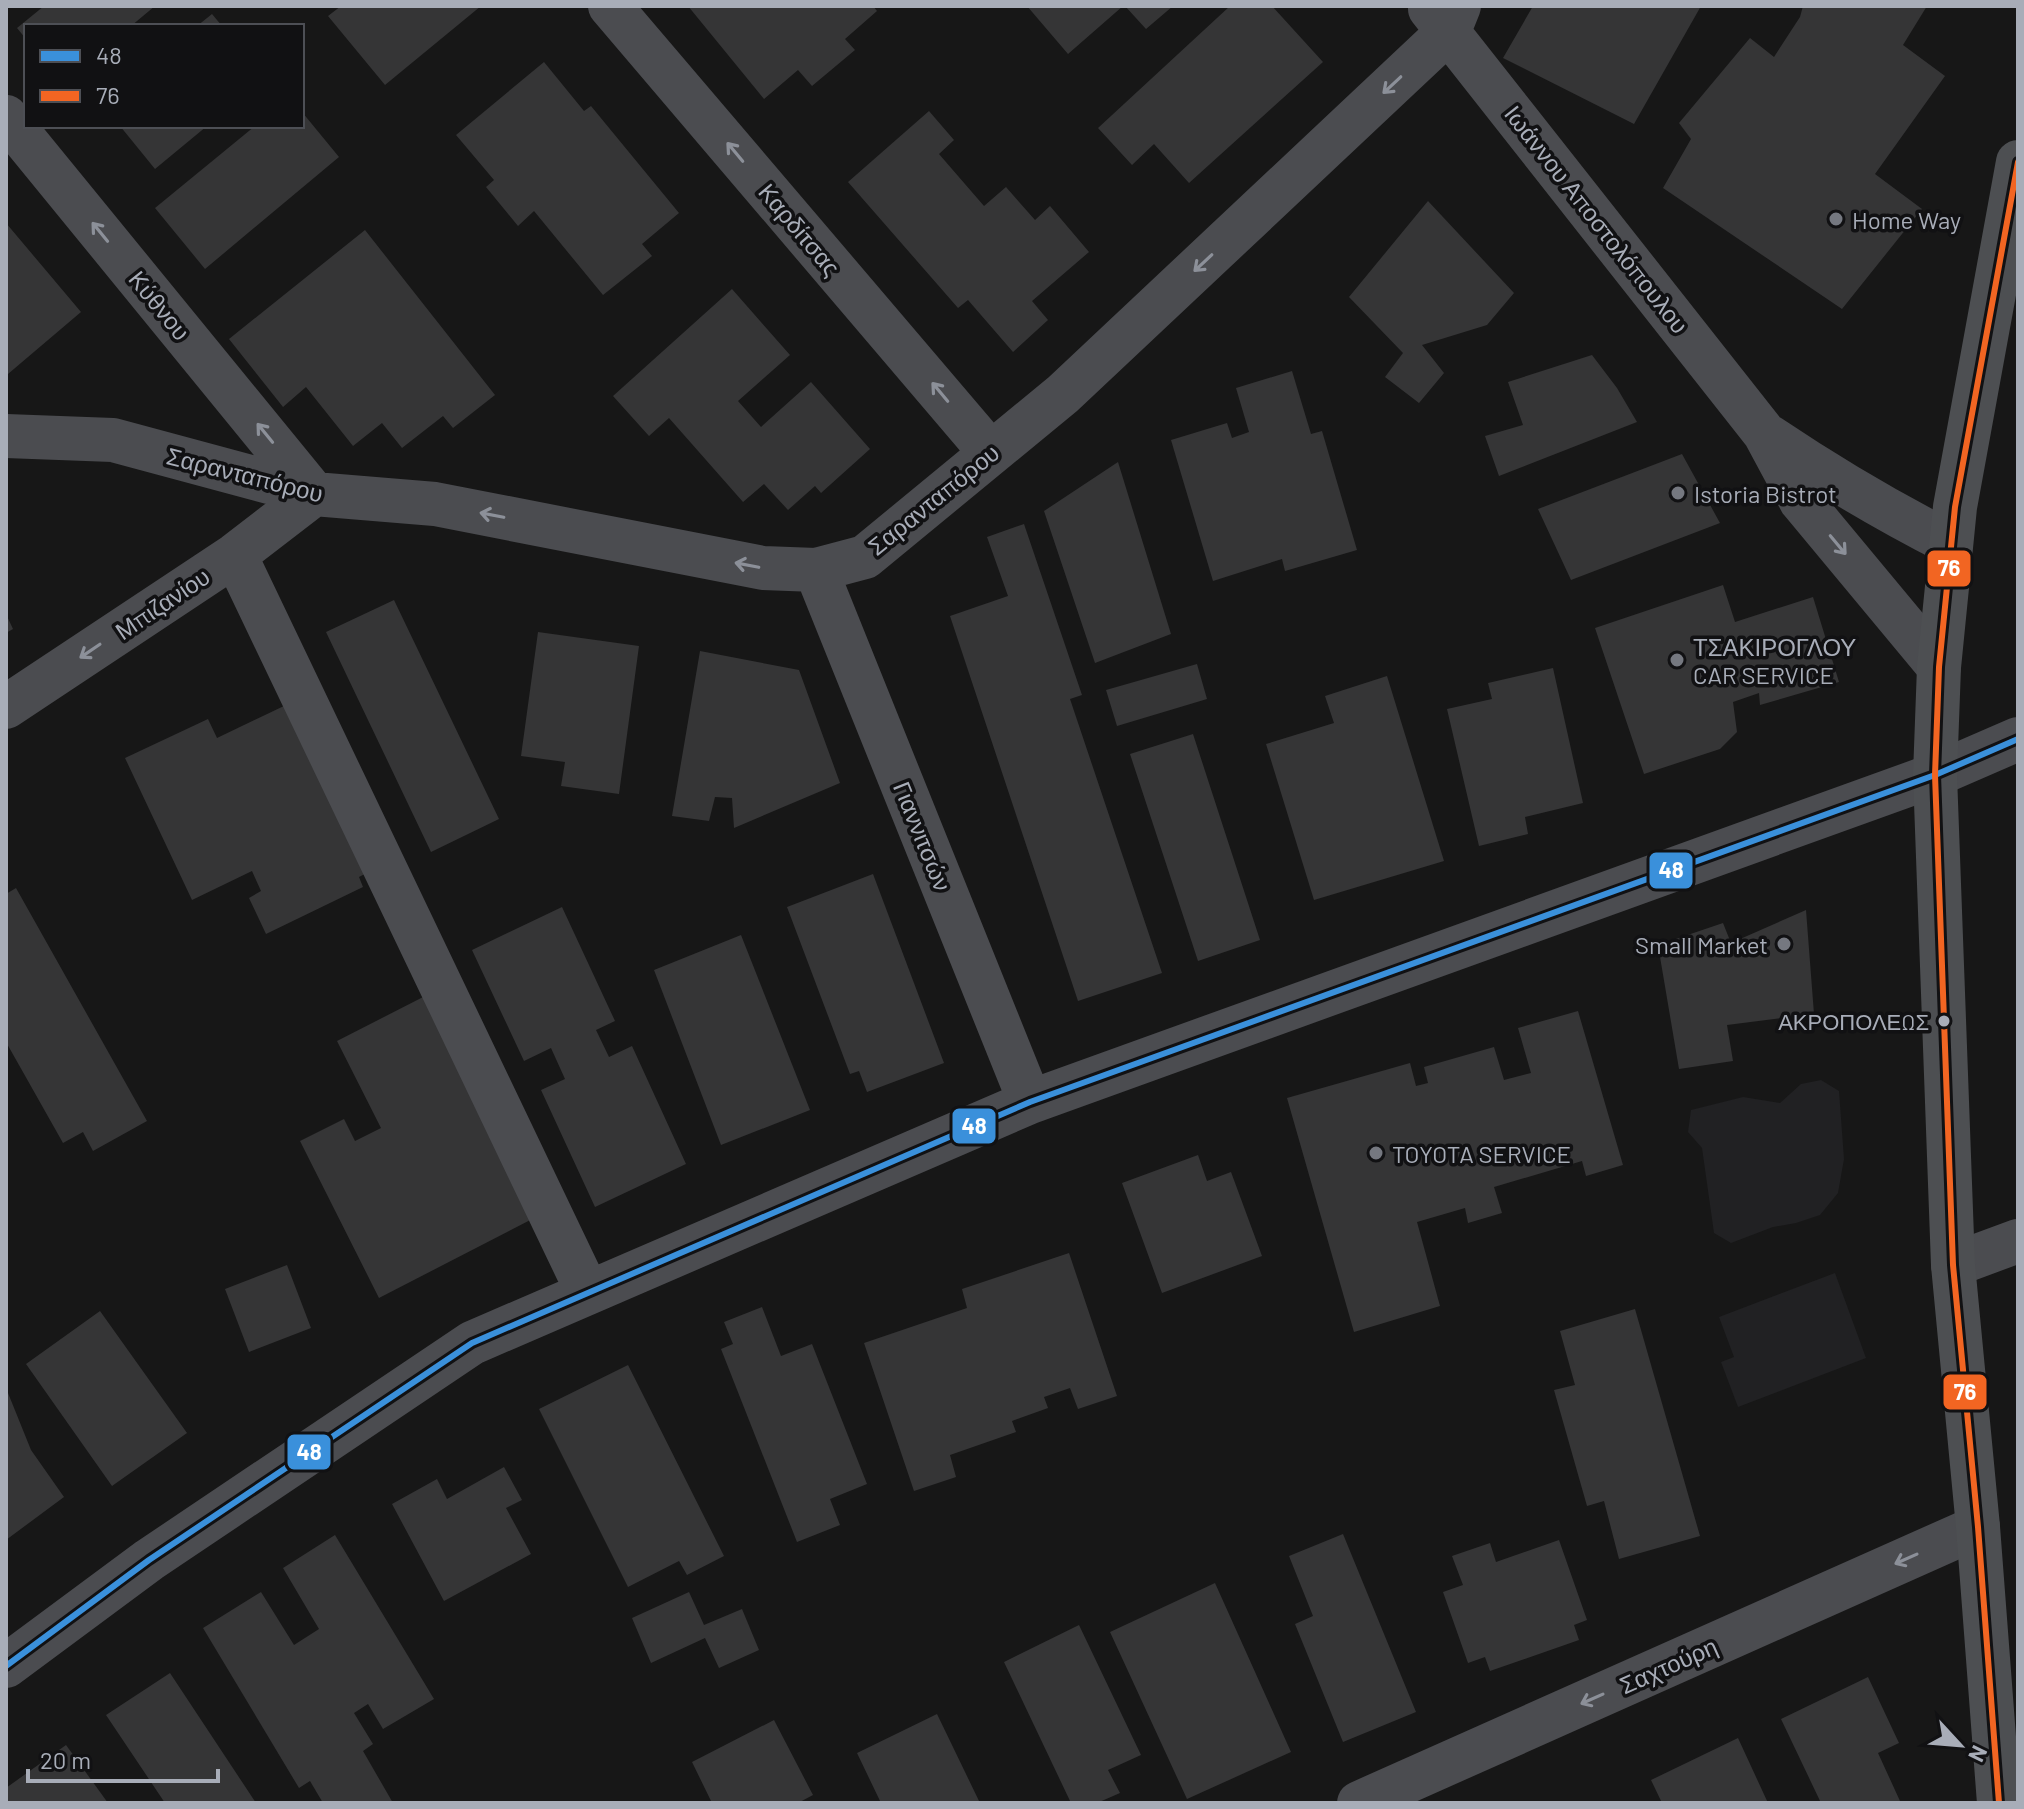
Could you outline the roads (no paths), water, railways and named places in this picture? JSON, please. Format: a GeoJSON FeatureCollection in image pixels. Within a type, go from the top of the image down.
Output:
{"type":"FeatureCollection","features":[{"type":"Feature","properties":{"kind":"main road"},"geometry":{"type":"LineString","coordinates":[[1999,1803],[1978,1527],[1953,1265],[1935,775],[1939,667],[1950,543],[1982,346],[2018,162]]}},
{"type":"Feature","properties":{"kind":"street","name":"Καρδίτσας"},"geometry":{"type":"LineString","coordinates":[[610,6],[990,452]]}},
{"type":"Feature","properties":{"kind":"street","name":"Σαρανταπόρου"},"geometry":{"type":"LineString","coordinates":[[6,436],[113,440],[314,494],[435,504],[763,568],[816,570],[865,557],[1063,394],[1445,14]]}},
{"type":"Feature","properties":{"kind":"street","name":"Ιωάννου Αποστολόπουλου"},"geometry":{"type":"LineString","coordinates":[[1445,14],[1765,434],[1801,501],[1939,667]]}},
{"type":"Feature","properties":{"kind":"street","name":"Κύθνου"},"geometry":{"type":"LineString","coordinates":[[6,117],[314,494]]}},
{"type":"Feature","properties":{"kind":"street","name":"Ιωάννου Αποστολόπουλου"},"geometry":{"type":"LineString","coordinates":[[1765,434],[1828,477],[1950,543]]}},
{"type":"Feature","properties":{"kind":"street","name":"Μπιζανίου"},"geometry":{"type":"LineString","coordinates":[[6,707],[235,555],[314,494]]}},
{"type":"Feature","properties":{"kind":"street"},"geometry":{"type":"LineString","coordinates":[[235,555],[588,1293]]}},
{"type":"Feature","properties":{"kind":"street","name":"Γιαννιτσών"},"geometry":{"type":"LineString","coordinates":[[816,570],[1030,1102]]}},
{"type":"Feature","properties":{"kind":"street"},"geometry":{"type":"LineString","coordinates":[[6,1666],[149,1560],[472,1343],[1030,1102],[1935,775],[2018,739]]}},
{"type":"Feature","properties":{"kind":"street"},"geometry":{"type":"LineString","coordinates":[[1953,1265],[2018,1241]]}},
{"type":"Feature","properties":{"kind":"street","name":"Σαχτούρη"},"geometry":{"type":"LineString","coordinates":[[1359,1803],[1978,1527]]}},
{"type":"Feature","properties":{"kind":"place","name":"Home Way"},"geometry":{"type":"Point","coordinates":[1836,219]}},
{"type":"Feature","properties":{"kind":"place","name":"Istoria Bistrot"},"geometry":{"type":"Point","coordinates":[1678,493]}},
{"type":"Feature","properties":{"kind":"place","name":"ΤΣΑΚΙΡΟΓΛΟΥ CAR SERVICE"},"geometry":{"type":"Point","coordinates":[1677,660]}},
{"type":"Feature","properties":{"kind":"place","name":"Small Market"},"geometry":{"type":"Point","coordinates":[1784,944]}},
{"type":"Feature","properties":{"kind":"place","name":"ΑΚΡΟΠΟΛΕΩΣ"},"geometry":{"type":"Point","coordinates":[1944,1021]}},
{"type":"Feature","properties":{"kind":"place","name":"TOYOTA SERVICE"},"geometry":{"type":"Point","coordinates":[1376,1153]}}]}
